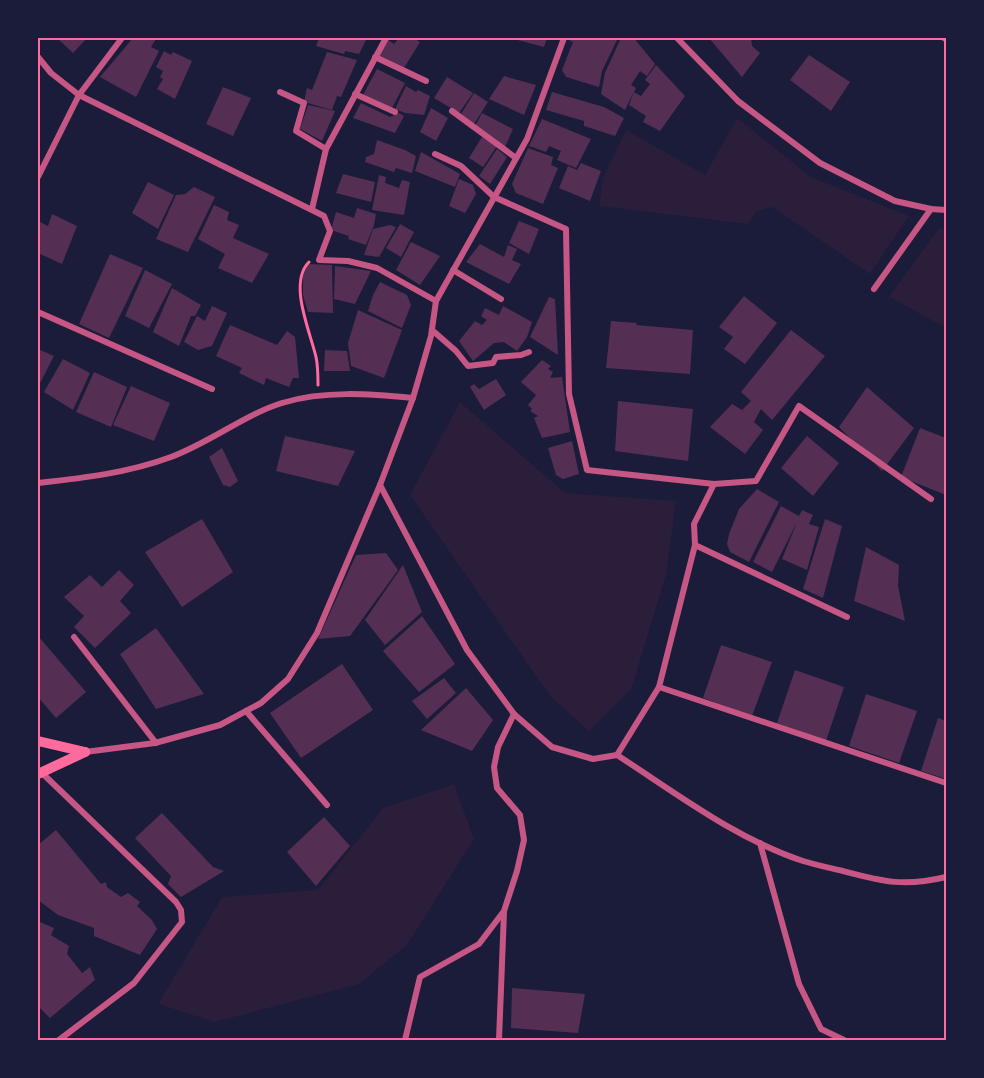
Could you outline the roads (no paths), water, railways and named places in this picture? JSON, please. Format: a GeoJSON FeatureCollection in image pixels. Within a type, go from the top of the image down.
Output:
{"type":"FeatureCollection","features":[{"type":"Feature","properties":{"kind":"main road"},"geometry":{"type":"LineString","coordinates":[[38,741],[85,752]]}},
{"type":"Feature","properties":{"kind":"main road"},"geometry":{"type":"LineString","coordinates":[[39,773],[85,752]]}},
{"type":"Feature","properties":{"kind":"street"},"geometry":{"type":"LineString","coordinates":[[38,177],[79,95],[122,38]]}},
{"type":"Feature","properties":{"kind":"street"},"geometry":{"type":"LineString","coordinates":[[312,209],[326,149],[386,38]]}},
{"type":"Feature","properties":{"kind":"street"},"geometry":{"type":"LineString","coordinates":[[85,752],[156,743],[220,725],[261,703],[288,678],[317,633],[380,485],[413,398],[432,330],[436,301],[527,139],[564,38]]}},
{"type":"Feature","properties":{"kind":"street"},"geometry":{"type":"LineString","coordinates":[[676,38],[738,100],[820,163],[895,201],[946,210]]}},
{"type":"Feature","properties":{"kind":"street"},"geometry":{"type":"LineString","coordinates":[[38,57],[51,73],[79,95],[324,216],[330,231],[319,260],[348,261],[378,268],[436,301]]}},
{"type":"Feature","properties":{"kind":"street"},"geometry":{"type":"LineString","coordinates":[[375,57],[426,81]]}},
{"type":"Feature","properties":{"kind":"street"},"geometry":{"type":"LineString","coordinates":[[280,92],[304,103],[296,131],[326,149]]}},
{"type":"Feature","properties":{"kind":"street"},"geometry":{"type":"LineString","coordinates":[[355,94],[395,112]]}},
{"type":"Feature","properties":{"kind":"street"},"geometry":{"type":"LineString","coordinates":[[452,111],[516,158]]}},
{"type":"Feature","properties":{"kind":"street"},"geometry":{"type":"LineString","coordinates":[[435,154],[461,166],[494,197],[566,230],[569,394],[587,470],[714,484],[756,481],[799,406],[932,499]]}},
{"type":"Feature","properties":{"kind":"street"},"geometry":{"type":"LineString","coordinates":[[873,289],[931,209]]}},
{"type":"Feature","properties":{"kind":"street"},"geometry":{"type":"LineString","coordinates":[[453,270],[501,299]]}},
{"type":"Feature","properties":{"kind":"street"},"geometry":{"type":"LineString","coordinates":[[38,312],[212,389]]}},
{"type":"Feature","properties":{"kind":"street"},"geometry":{"type":"LineString","coordinates":[[432,330],[456,351],[468,366],[493,363],[496,357],[529,352]]}},
{"type":"Feature","properties":{"kind":"street"},"geometry":{"type":"LineString","coordinates":[[38,483],[127,471],[173,457],[281,403],[319,396],[370,394],[413,398]]}},
{"type":"Feature","properties":{"kind":"street"},"geometry":{"type":"LineString","coordinates":[[616,755],[659,687],[695,545],[694,524],[714,484]]}},
{"type":"Feature","properties":{"kind":"street"},"geometry":{"type":"LineString","coordinates":[[380,485],[467,650],[514,714],[552,747],[593,759],[616,755],[717,819],[760,843],[803,861],[885,882],[920,883],[946,877]]}},
{"type":"Feature","properties":{"kind":"street"},"geometry":{"type":"LineString","coordinates":[[695,545],[847,617]]}},
{"type":"Feature","properties":{"kind":"street"},"geometry":{"type":"LineString","coordinates":[[74,637],[156,743]]}},
{"type":"Feature","properties":{"kind":"street"},"geometry":{"type":"LineString","coordinates":[[659,687],[946,783]]}},
{"type":"Feature","properties":{"kind":"street"},"geometry":{"type":"LineString","coordinates":[[246,711],[327,805]]}},
{"type":"Feature","properties":{"kind":"street"},"geometry":{"type":"LineString","coordinates":[[499,1041],[504,911],[524,840],[520,815],[497,788],[494,767],[498,747],[514,714]]}},
{"type":"Feature","properties":{"kind":"street"},"geometry":{"type":"LineString","coordinates":[[39,773],[176,902],[181,910],[182,922],[134,983],[58,1041]]}},
{"type":"Feature","properties":{"kind":"street"},"geometry":{"type":"LineString","coordinates":[[760,843],[799,984],[821,1029],[844,1041]]}},
{"type":"Feature","properties":{"kind":"street"},"geometry":{"type":"LineString","coordinates":[[405,1041],[420,977],[479,944],[504,911]]}}]}
